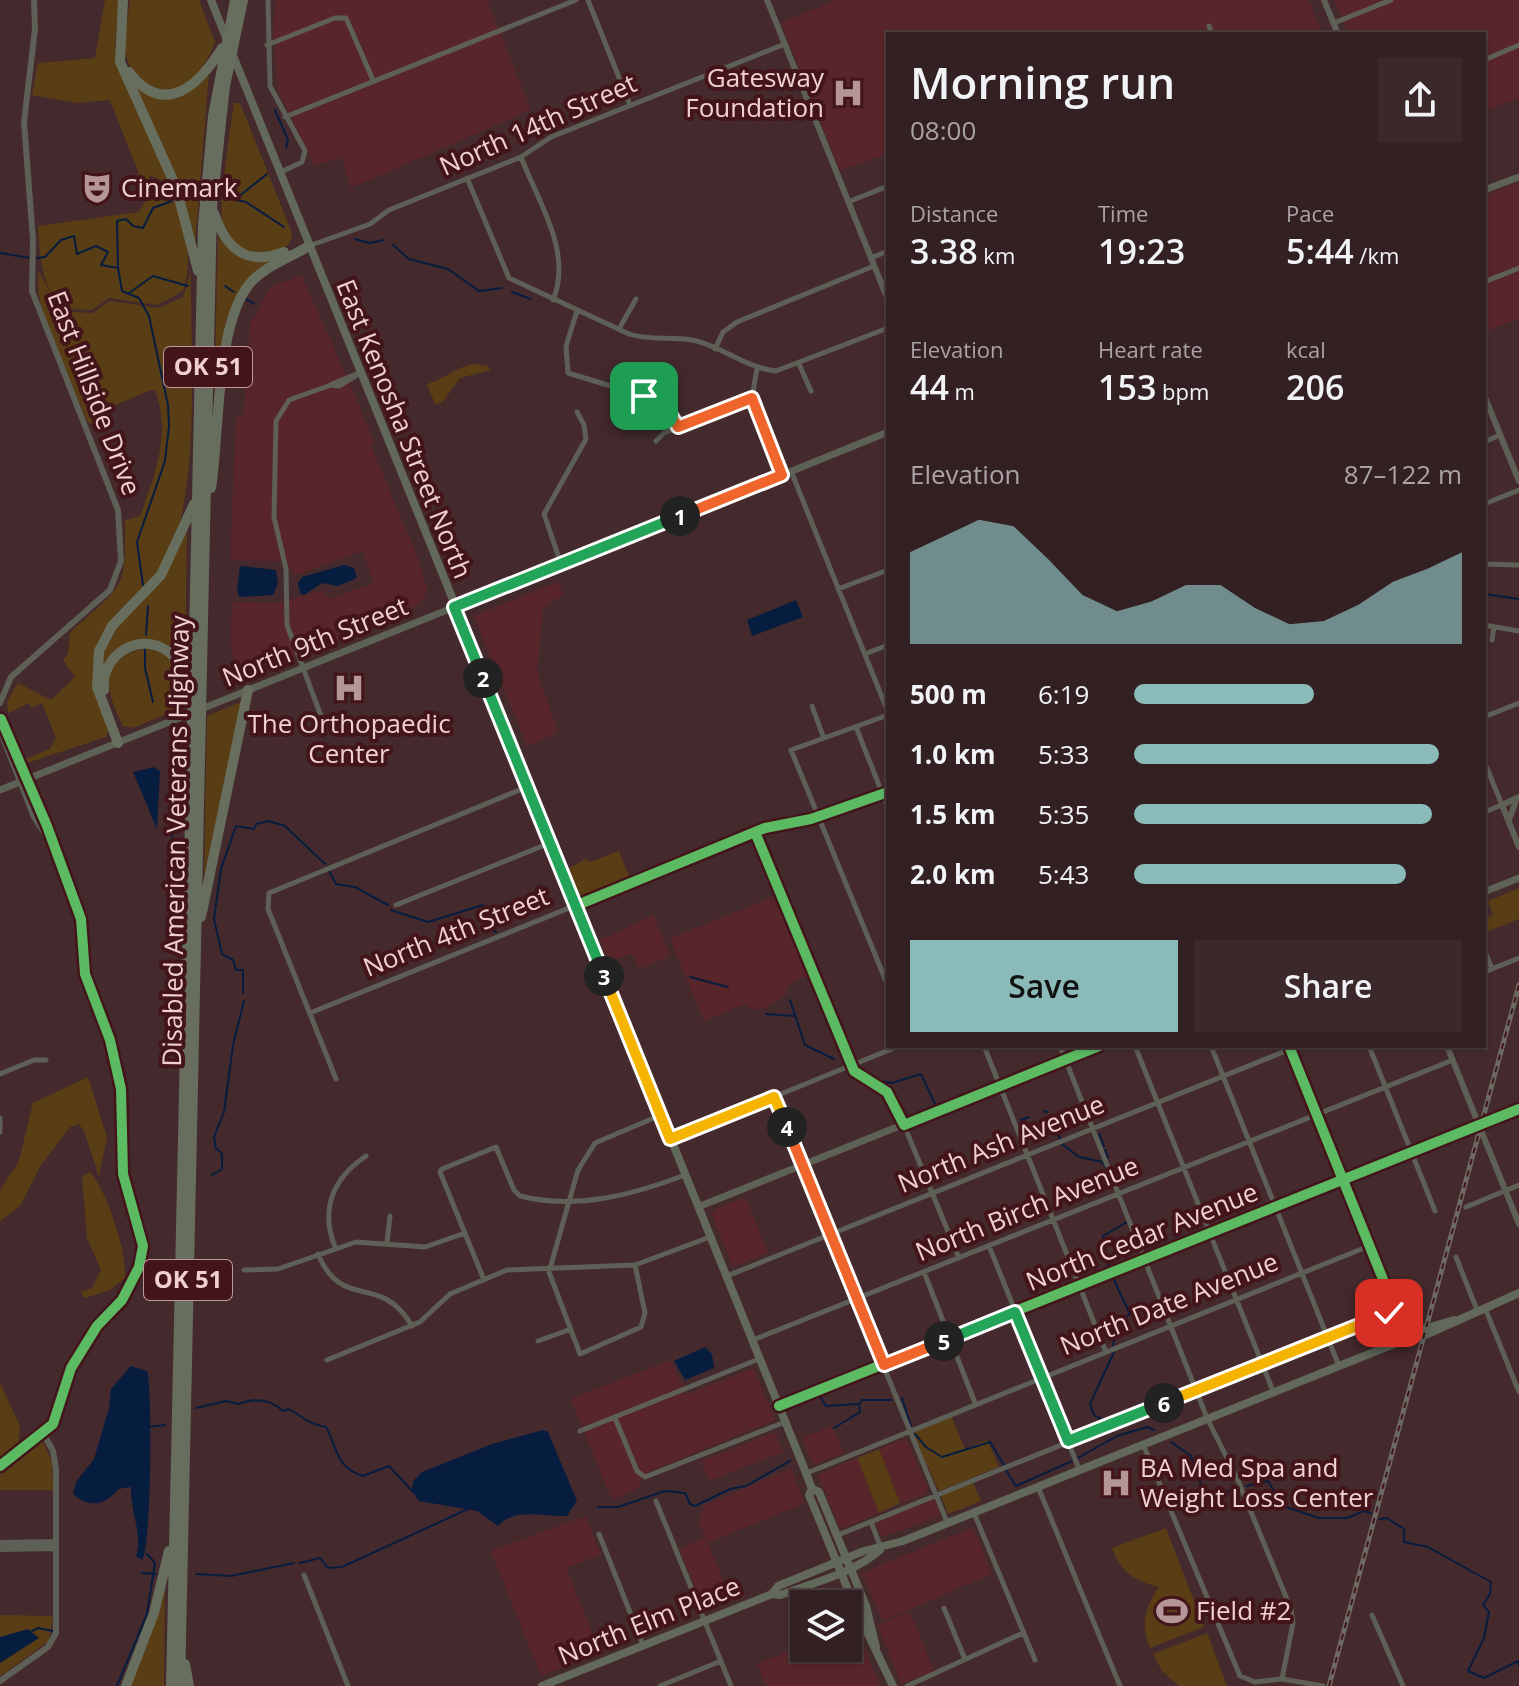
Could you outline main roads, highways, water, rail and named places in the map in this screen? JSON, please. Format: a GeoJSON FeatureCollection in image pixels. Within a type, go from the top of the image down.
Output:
{"type":"FeatureCollection","features":[{"type":"Feature","properties":{"kind":"highway"},"geometry":{"type":"LineString","coordinates":[[125,0],[124,61],[135,79],[152,91],[174,93],[194,85],[203,77],[226,42]]}},
{"type":"Feature","properties":{"kind":"highway"},"geometry":{"type":"LineString","coordinates":[[125,0],[120,62],[181,201],[202,286]]}},
{"type":"Feature","properties":{"kind":"highway","name":"Disabled American Veterans Highway"},"geometry":{"type":"LineString","coordinates":[[171,1686],[202,286],[209,148],[235,0]]}},
{"type":"Feature","properties":{"kind":"highway","name":"Disabled American Veterans Highway"},"geometry":{"type":"LineString","coordinates":[[180,1686],[212,206],[225,86],[243,0]]}},
{"type":"Feature","properties":{"kind":"highway"},"geometry":{"type":"LineString","coordinates":[[212,206],[225,241],[247,257],[269,257],[298,246],[309,246]]}},
{"type":"Feature","properties":{"kind":"highway"},"geometry":{"type":"LineString","coordinates":[[204,527],[217,450],[227,335],[235,307],[263,271],[309,246]]}},
{"type":"Feature","properties":{"kind":"highway"},"geometry":{"type":"LineString","coordinates":[[121,742],[97,687],[99,651],[112,626],[161,575],[180,540],[197,495]]}},
{"type":"Feature","properties":{"kind":"highway"},"geometry":{"type":"LineString","coordinates":[[121,742],[103,686],[109,663],[125,648],[149,643],[167,650],[181,667],[192,701]]}},
{"type":"Feature","properties":{"kind":"highway"},"geometry":{"type":"LineString","coordinates":[[195,950],[248,690]]}},
{"type":"Feature","properties":{"kind":"highway"},"geometry":{"type":"LineString","coordinates":[[126,1686],[154,1613],[175,1526]]}},
{"type":"Feature","properties":{"kind":"highway"},"geometry":{"type":"LineString","coordinates":[[181,1634],[189,1686]]}},
{"type":"Feature","properties":{"kind":"main road","name":"East Kenosha Street North"},"geometry":{"type":"LineString","coordinates":[[211,0],[698,1207]]}},
{"type":"Feature","properties":{"kind":"main road"},"geometry":{"type":"LineString","coordinates":[[1486,189],[1519,177]]}},
{"type":"Feature","properties":{"kind":"main road","name":"North 9th Street"},"geometry":{"type":"LineString","coordinates":[[121,742],[886,433]]}},
{"type":"Feature","properties":{"kind":"main road"},"geometry":{"type":"LineString","coordinates":[[0,790],[121,742]]}},
{"type":"Feature","properties":{"kind":"main road"},"geometry":{"type":"LineString","coordinates":[[1486,891],[1519,878]]}},
{"type":"Feature","properties":{"kind":"main road"},"geometry":{"type":"LineString","coordinates":[[876,1647],[866,1606],[819,1492],[812,1489],[698,1207],[1094,1048]]}},
{"type":"Feature","properties":{"kind":"main road","name":"North Elm Place"},"geometry":{"type":"LineString","coordinates":[[772,1594],[778,1586],[836,1562],[881,1549],[1273,1391],[1407,1339],[1423,1336],[1519,1293]]}},
{"type":"Feature","properties":{"kind":"main road"},"geometry":{"type":"LineString","coordinates":[[812,1489],[809,1495],[840,1572],[893,1686]]}},
{"type":"Feature","properties":{"kind":"main road","name":"North Elm Place"},"geometry":{"type":"LineString","coordinates":[[542,1686],[772,1594],[780,1595],[850,1568],[868,1560],[881,1549]]}},
{"type":"Feature","properties":{"kind":"water"},"geometry":{"type":"Polygon","coordinates":[[[344,565],[354,568],[357,578],[338,586],[322,583],[304,595],[300,593],[298,583],[302,577],[344,565]]]}},
{"type":"Feature","properties":{"kind":"water"},"geometry":{"type":"Polygon","coordinates":[[[240,566],[276,570],[278,583],[273,595],[240,597],[237,592],[240,566]]]}},
{"type":"Feature","properties":{"kind":"water"},"geometry":{"type":"Polygon","coordinates":[[[796,600],[803,617],[752,636],[747,620],[796,600]]]}},
{"type":"Feature","properties":{"kind":"water"},"geometry":{"type":"Polygon","coordinates":[[[154,767],[160,771],[157,829],[133,772],[154,767]]]}},
{"type":"Feature","properties":{"kind":"water"},"geometry":{"type":"Polygon","coordinates":[[[705,1347],[712,1354],[714,1368],[685,1380],[674,1361],[705,1347]]]}},
{"type":"Feature","properties":{"kind":"water"},"geometry":{"type":"Polygon","coordinates":[[[131,1366],[147,1371],[149,1384],[149,1501],[142,1560],[136,1556],[138,1540],[131,1487],[118,1489],[109,1499],[97,1503],[85,1502],[73,1494],[76,1482],[94,1459],[109,1408],[111,1389],[131,1366]]]}},
{"type":"Feature","properties":{"kind":"water"},"geometry":{"type":"Polygon","coordinates":[[[543,1430],[548,1432],[577,1501],[567,1516],[521,1515],[498,1526],[477,1511],[419,1501],[412,1491],[413,1481],[422,1472],[492,1444],[543,1430]]]}},
{"type":"Feature","properties":{"kind":"water"},"geometry":{"type":"Polygon","coordinates":[[[28,1629],[39,1638],[0,1663],[0,1637],[28,1629]]]}},
{"type":"Feature","properties":{"kind":"waterway"},"geometry":{"type":"LineString","coordinates":[[275,110],[288,140],[286,148]]}},
{"type":"Feature","properties":{"kind":"waterway"},"geometry":{"type":"LineString","coordinates":[[237,198],[267,174]]}},
{"type":"Feature","properties":{"kind":"waterway"},"geometry":{"type":"LineString","coordinates":[[226,198],[246,202],[284,227]]}},
{"type":"Feature","properties":{"kind":"waterway"},"geometry":{"type":"LineString","coordinates":[[37,258],[45,257],[61,240],[74,236],[77,254],[96,246],[108,252],[101,265],[118,268],[117,221],[126,219],[133,226],[143,228],[153,208],[172,201]]}},
{"type":"Feature","properties":{"kind":"waterway"},"geometry":{"type":"LineString","coordinates":[[355,239],[369,243],[384,240]]}},
{"type":"Feature","properties":{"kind":"waterway"},"geometry":{"type":"LineString","coordinates":[[393,245],[409,259],[448,269],[479,291],[502,288]]}},
{"type":"Feature","properties":{"kind":"waterway"},"geometry":{"type":"LineString","coordinates":[[0,253],[30,258]]}},
{"type":"Feature","properties":{"kind":"waterway"},"geometry":{"type":"LineString","coordinates":[[118,268],[122,291],[139,298],[149,316],[168,405],[165,461],[137,542],[143,585]]}},
{"type":"Feature","properties":{"kind":"waterway"},"geometry":{"type":"LineString","coordinates":[[129,293],[153,276],[188,286]]}},
{"type":"Feature","properties":{"kind":"waterway"},"geometry":{"type":"LineString","coordinates":[[225,286],[234,292]]}},
{"type":"Feature","properties":{"kind":"waterway"},"geometry":{"type":"LineString","coordinates":[[512,292],[531,299]]}},
{"type":"Feature","properties":{"kind":"waterway"},"geometry":{"type":"LineString","coordinates":[[246,299],[254,304]]}},
{"type":"Feature","properties":{"kind":"waterway"},"geometry":{"type":"LineString","coordinates":[[1486,594],[1519,599]]}},
{"type":"Feature","properties":{"kind":"waterway"},"geometry":{"type":"LineString","coordinates":[[146,635],[148,606]]}},
{"type":"Feature","properties":{"kind":"waterway"},"geometry":{"type":"LineString","coordinates":[[145,649],[145,668],[153,702]]}},
{"type":"Feature","properties":{"kind":"waterway"},"geometry":{"type":"LineString","coordinates":[[171,747],[175,789],[170,887],[175,889]]}},
{"type":"Feature","properties":{"kind":"waterway"},"geometry":{"type":"LineString","coordinates":[[243,993],[243,970],[236,970],[233,960],[222,954],[214,919],[221,869],[236,826],[254,829],[256,824],[269,821],[285,826],[325,864]]}},
{"type":"Feature","properties":{"kind":"waterway"},"geometry":{"type":"LineString","coordinates":[[329,871],[336,884],[355,887],[388,905]]}},
{"type":"Feature","properties":{"kind":"waterway"},"geometry":{"type":"LineString","coordinates":[[391,910],[428,922],[483,905],[492,930],[496,932]]}},
{"type":"Feature","properties":{"kind":"waterway"},"geometry":{"type":"LineString","coordinates":[[690,977],[728,987]]}},
{"type":"Feature","properties":{"kind":"waterway"},"geometry":{"type":"LineString","coordinates":[[790,1000],[805,1045],[834,1059]]}},
{"type":"Feature","properties":{"kind":"waterway"},"geometry":{"type":"LineString","coordinates":[[212,1175],[222,1169],[222,1153],[216,1149],[214,1137],[224,1112],[233,1045],[244,1001]]}},
{"type":"Feature","properties":{"kind":"waterway"},"geometry":{"type":"LineString","coordinates":[[766,1014],[795,1016]]}},
{"type":"Feature","properties":{"kind":"waterway"},"geometry":{"type":"LineString","coordinates":[[873,1080],[892,1083],[921,1074],[936,1106]]}},
{"type":"Feature","properties":{"kind":"waterway"},"geometry":{"type":"LineString","coordinates":[[1021,1120],[1029,1117]]}},
{"type":"Feature","properties":{"kind":"waterway"},"geometry":{"type":"LineString","coordinates":[[1053,1120],[1060,1139]]}},
{"type":"Feature","properties":{"kind":"waterway"},"geometry":{"type":"LineString","coordinates":[[1099,1134],[1104,1146]]}},
{"type":"Feature","properties":{"kind":"waterway"},"geometry":{"type":"LineString","coordinates":[[1062,1144],[1079,1157],[1103,1162],[1110,1179]]}},
{"type":"Feature","properties":{"kind":"waterway"},"geometry":{"type":"LineString","coordinates":[[1105,1150],[1108,1158]]}},
{"type":"Feature","properties":{"kind":"waterway"},"geometry":{"type":"LineString","coordinates":[[1109,1268],[1103,1236],[1127,1222]]}},
{"type":"Feature","properties":{"kind":"waterway"},"geometry":{"type":"LineString","coordinates":[[1113,1278],[1130,1314],[1117,1324],[1113,1345]]}},
{"type":"Feature","properties":{"kind":"waterway"},"geometry":{"type":"LineString","coordinates":[[1107,1422],[1094,1415],[1090,1404],[1114,1352]]}},
{"type":"Feature","properties":{"kind":"waterway"},"geometry":{"type":"LineString","coordinates":[[821,1398],[826,1406],[857,1404]]}},
{"type":"Feature","properties":{"kind":"waterway"},"geometry":{"type":"LineString","coordinates":[[902,1398],[911,1426]]}},
{"type":"Feature","properties":{"kind":"waterway"},"geometry":{"type":"LineString","coordinates":[[196,1408],[226,1401],[239,1404],[257,1400],[274,1404],[283,1411],[289,1409],[309,1422],[326,1427],[339,1457],[348,1468],[363,1476],[389,1466],[413,1492]]}},
{"type":"Feature","properties":{"kind":"waterway"},"geometry":{"type":"LineString","coordinates":[[834,1428],[860,1412],[862,1400],[891,1400]]}},
{"type":"Feature","properties":{"kind":"waterway"},"geometry":{"type":"LineString","coordinates":[[148,1427],[165,1425]]}},
{"type":"Feature","properties":{"kind":"waterway"},"geometry":{"type":"LineString","coordinates":[[1078,1458],[1117,1436],[1147,1427],[1154,1430]]}},
{"type":"Feature","properties":{"kind":"waterway"},"geometry":{"type":"LineString","coordinates":[[915,1434],[926,1447],[942,1457],[990,1442],[1004,1465]]}},
{"type":"Feature","properties":{"kind":"waterway"},"geometry":{"type":"LineString","coordinates":[[1171,1442],[1191,1456],[1204,1494],[1209,1497],[1237,1489]]}},
{"type":"Feature","properties":{"kind":"waterway"},"geometry":{"type":"LineString","coordinates":[[598,1507],[618,1507],[665,1491],[685,1493],[690,1504],[695,1506],[730,1489],[746,1486],[790,1461]]}},
{"type":"Feature","properties":{"kind":"waterway"},"geometry":{"type":"LineString","coordinates":[[1006,1470],[1016,1486],[1072,1461]]}},
{"type":"Feature","properties":{"kind":"waterway"},"geometry":{"type":"LineString","coordinates":[[1246,1486],[1268,1481],[1283,1506],[1319,1518],[1347,1518],[1364,1511],[1371,1513]]}},
{"type":"Feature","properties":{"kind":"waterway"},"geometry":{"type":"LineString","coordinates":[[300,1563],[320,1558],[328,1568],[342,1567],[468,1509]]}},
{"type":"Feature","properties":{"kind":"waterway"},"geometry":{"type":"LineString","coordinates":[[1380,1519],[1387,1518],[1404,1529],[1404,1542],[1428,1547],[1491,1582],[1490,1594],[1483,1605],[1489,1612],[1484,1638],[1468,1671],[1484,1678],[1518,1661],[1519,1666]]}},
{"type":"Feature","properties":{"kind":"waterway"},"geometry":{"type":"LineString","coordinates":[[117,1686],[147,1614],[155,1563],[147,1554]]}},
{"type":"Feature","properties":{"kind":"waterway"},"geometry":{"type":"LineString","coordinates":[[196,1574],[231,1576],[294,1563]]}},
{"type":"Feature","properties":{"kind":"waterway"},"geometry":{"type":"LineString","coordinates":[[142,1573],[156,1574]]}},
{"type":"Feature","properties":{"kind":"waterway"},"geometry":{"type":"LineString","coordinates":[[32,1631],[38,1628],[53,1631]]}},
{"type":"Feature","properties":{"kind":"railway"},"geometry":{"type":"LineString","coordinates":[[1329,1686],[1519,985]]}},
{"type":"Feature","properties":{"kind":"place","name":"Gatesway Foundation"},"geometry":{"type":"Point","coordinates":[848,93]}},
{"type":"Feature","properties":{"kind":"place","name":"Cinemark"},"geometry":{"type":"Point","coordinates":[97,188]}},
{"type":"Feature","properties":{"kind":"place","name":"The Orthopaedic Center"},"geometry":{"type":"Point","coordinates":[349,688]}},
{"type":"Feature","properties":{"kind":"place","name":"BA Med Spa and Weight Loss Center"},"geometry":{"type":"Point","coordinates":[1116,1483]}},
{"type":"Feature","properties":{"kind":"place","name":"Field #2"},"geometry":{"type":"Point","coordinates":[1172,1611]}}]}
